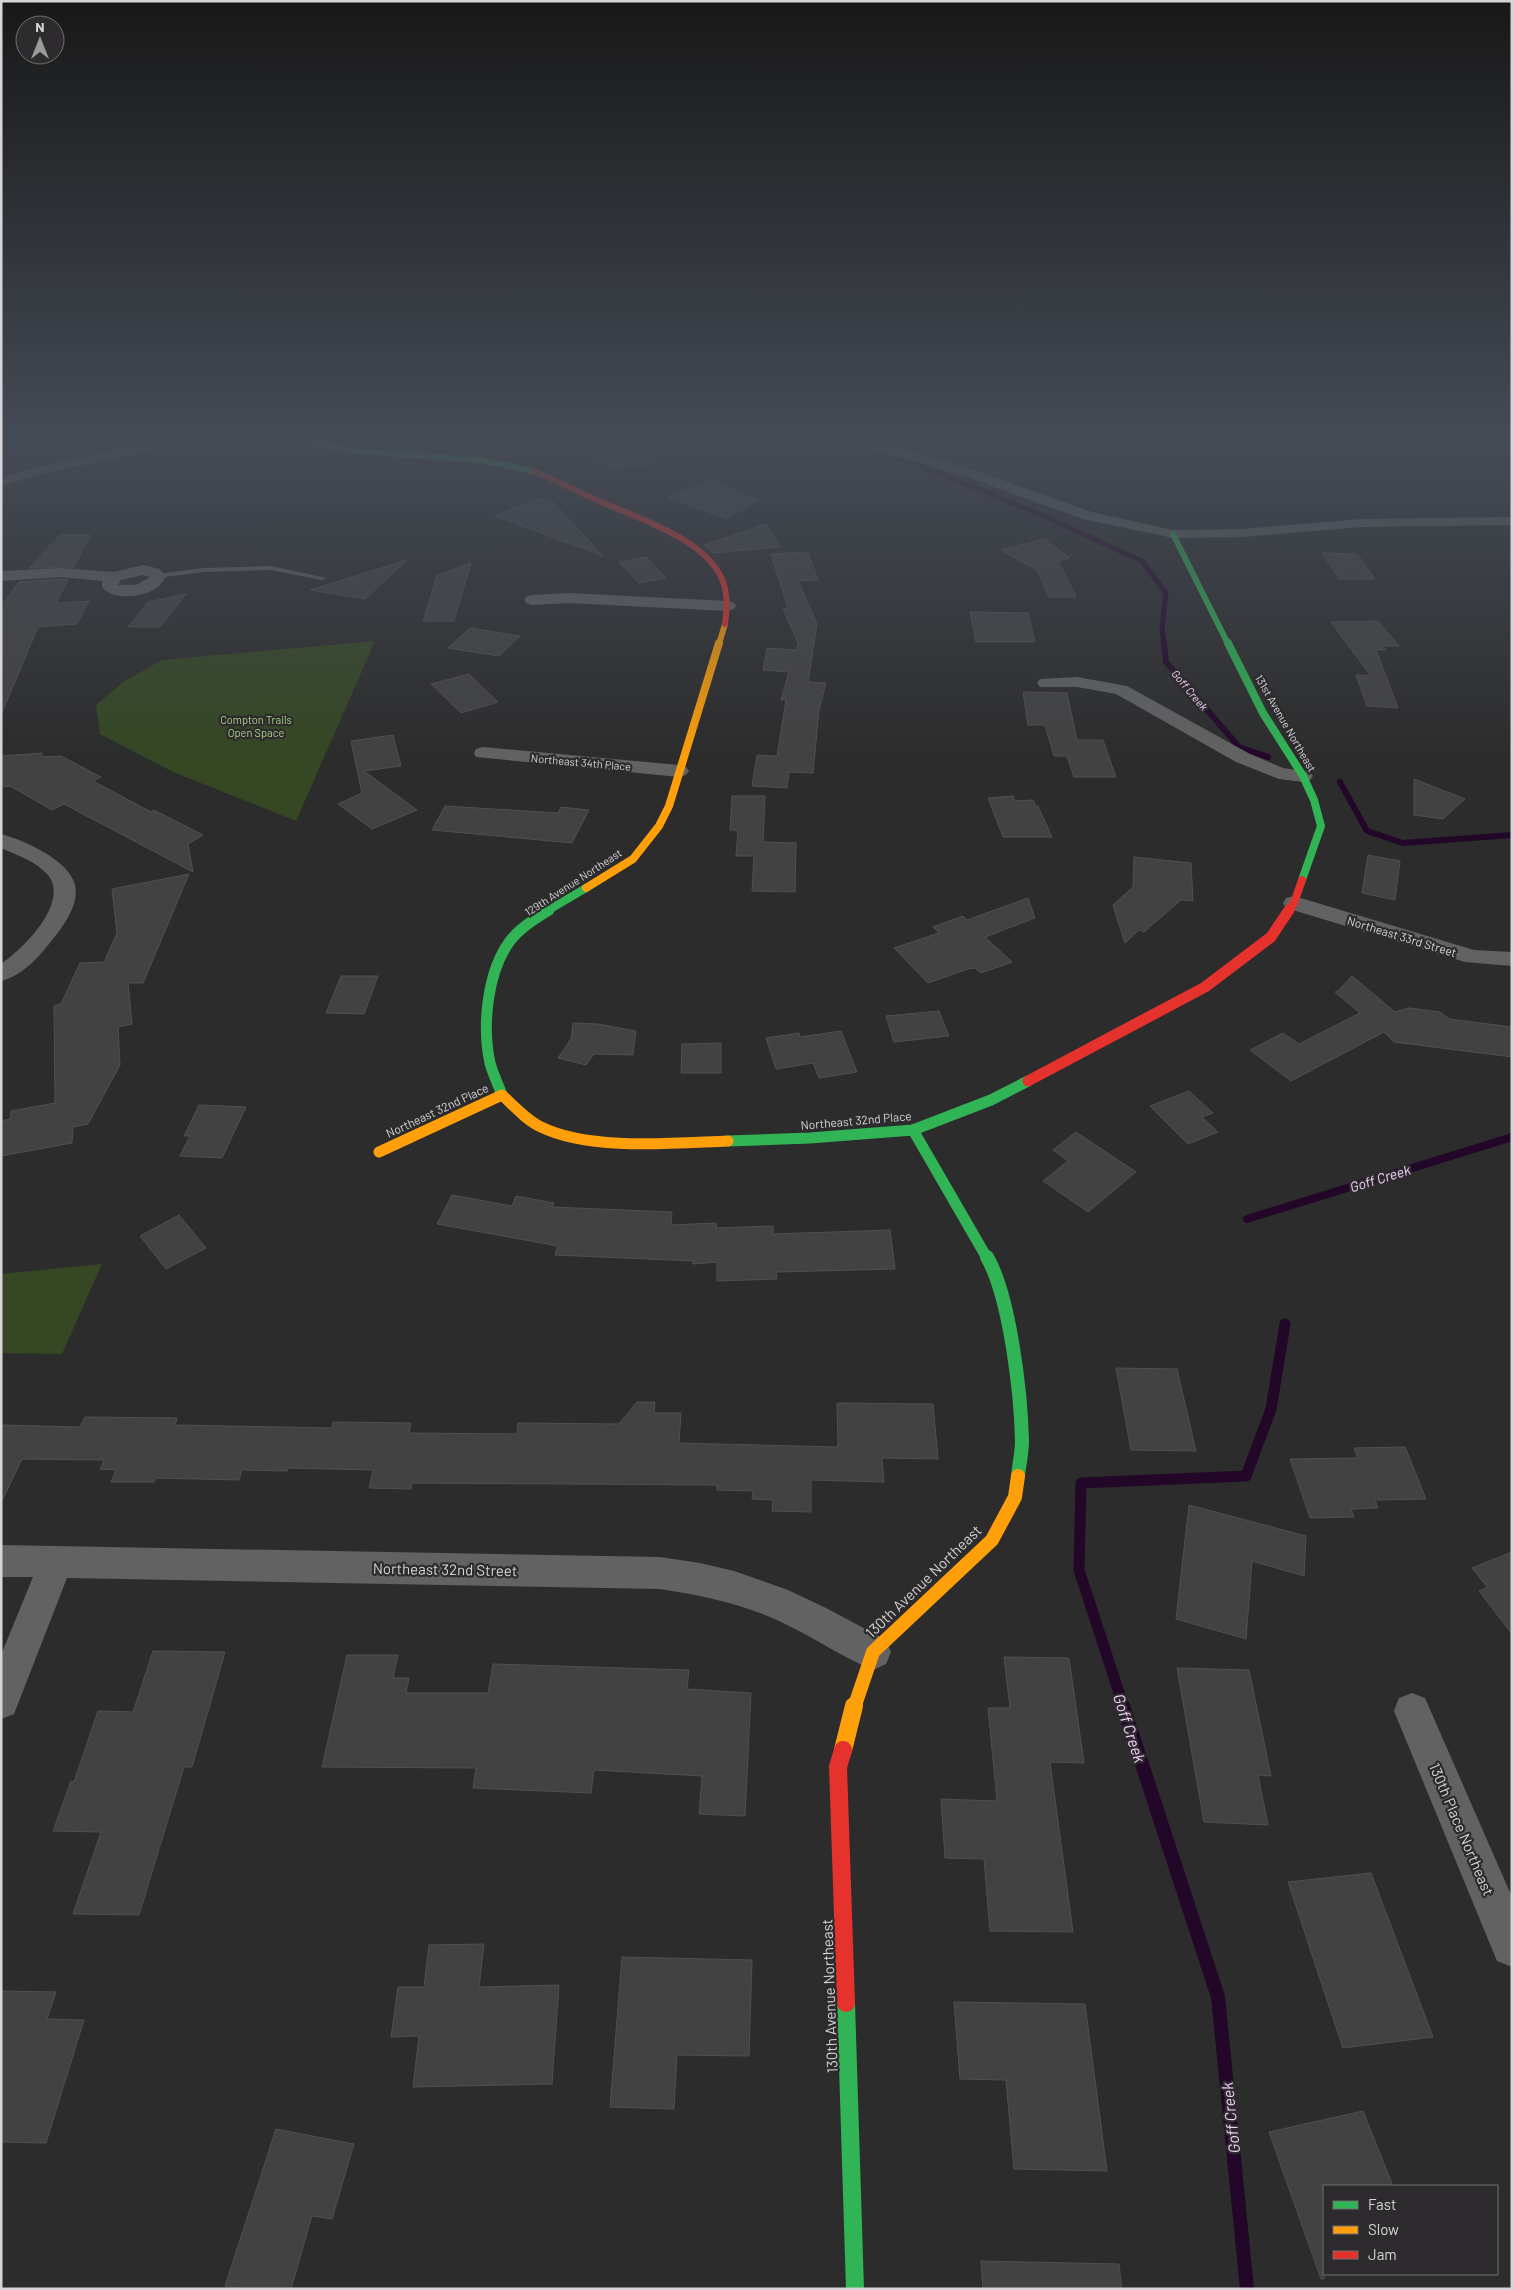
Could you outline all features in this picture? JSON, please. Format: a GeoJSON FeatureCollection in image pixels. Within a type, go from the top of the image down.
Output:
{"type":"FeatureCollection","features":[{"type":"Feature","properties":{"kind":"street"},"geometry":{"type":"LineString","coordinates":[[532,600],[569,598],[728,606],[720,574],[688,544]]}},
{"type":"Feature","properties":{"kind":"street","name":"131st Avenue Northeast"},"geometry":{"type":"LineString","coordinates":[[1178,544],[1263,713],[1303,776],[1314,800],[1322,826],[1314,842],[1313,852],[1294,904]]}},
{"type":"Feature","properties":{"kind":"street"},"geometry":{"type":"LineString","coordinates":[[1,576],[30,572],[58,572],[115,577],[110,580],[110,586],[129,590],[152,584],[156,581],[157,576]]}},
{"type":"Feature","properties":{"kind":"street","name":"129th Avenue Northeast"},"geometry":{"type":"LineString","coordinates":[[502,1095],[490,1061],[488,1019],[492,984],[498,960],[512,940],[542,915],[633,859],[659,826],[669,806],[726,621],[728,606]]}},
{"type":"Feature","properties":{"kind":"street"},"geometry":{"type":"LineString","coordinates":[[1046,683],[1077,682],[1122,690],[1243,758],[1279,772],[1303,776]]}},
{"type":"Feature","properties":{"kind":"street","name":"Northeast 34th Place"},"geometry":{"type":"LineString","coordinates":[[483,753],[679,771]]}},
{"type":"Feature","properties":{"kind":"street"},"geometry":{"type":"LineString","coordinates":[[1,840],[40,859],[59,873],[65,888],[60,911],[44,938],[26,958],[1,974]]}},
{"type":"Feature","properties":{"kind":"street","name":"Northeast 32nd Place"},"geometry":{"type":"LineString","coordinates":[[379,1152],[502,1095],[540,1127],[564,1136],[600,1140],[657,1142],[810,1138],[913,1130],[990,1100],[1205,987],[1271,938],[1294,904]]}},
{"type":"Feature","properties":{"kind":"street","name":"Northeast 33rd Street"},"geometry":{"type":"LineString","coordinates":[[1294,904],[1473,957],[1512,959]]}},
{"type":"Feature","properties":{"kind":"street","name":"130th Avenue Northeast"},"geometry":{"type":"LineString","coordinates":[[855,2289],[838,1767],[854,1707],[873,1652],[992,1540],[1015,1497],[1022,1444],[1016,1373],[999,1286],[992,1266],[913,1130]]}},
{"type":"Feature","properties":{"kind":"street","name":"Northeast 32nd Street"},"geometry":{"type":"LineString","coordinates":[[1,1561],[660,1573],[713,1582],[770,1600],[823,1624],[873,1652]]}},
{"type":"Feature","properties":{"kind":"street"},"geometry":{"type":"LineString","coordinates":[[1,1701],[56,1562]]}},
{"type":"Feature","properties":{"kind":"street","name":"130th Place Northeast"},"geometry":{"type":"LineString","coordinates":[[1412,1711],[1512,1946]]}},
{"type":"Feature","properties":{"kind":"lane"},"geometry":{"type":"LineString","coordinates":[[157,576],[203,570],[271,568],[322,578]]}},
{"type":"Feature","properties":{"kind":"green space","name":"Compton Trails Open Space"},"geometry":{"type":"Polygon","coordinates":[[[375,641],[296,821],[173,772],[100,734],[96,705],[126,680],[162,660],[375,641]]]}},
{"type":"Feature","properties":{"kind":"green space"},"geometry":{"type":"Polygon","coordinates":[[[102,1264],[62,1354],[1,1353],[1,1274],[102,1264]]]}},
{"type":"Feature","properties":{"kind":"building"},"geometry":{"type":"Polygon","coordinates":[[[52,544],[86,544],[74,567],[29,568],[52,544]]]}},
{"type":"Feature","properties":{"kind":"building"},"geometry":{"type":"Polygon","coordinates":[[[570,544],[592,544],[603,556],[570,544]]]}},
{"type":"Feature","properties":{"kind":"building"},"geometry":{"type":"Polygon","coordinates":[[[778,544],[780,547],[713,553],[704,545],[778,544]]]}},
{"type":"Feature","properties":{"kind":"building"},"geometry":{"type":"Polygon","coordinates":[[[1025,544],[1051,544],[1070,558],[1058,561],[1076,597],[1049,597],[1037,570],[1001,550],[1025,544]]]}},
{"type":"Feature","properties":{"kind":"building"},"geometry":{"type":"Polygon","coordinates":[[[808,552],[818,580],[798,581],[817,624],[808,682],[826,683],[819,710],[813,773],[789,772],[787,788],[752,786],[757,755],[777,756],[786,700],[781,700],[789,672],[763,670],[767,648],[796,650],[798,643],[783,609],[788,608],[771,554],[808,552]]]}},
{"type":"Feature","properties":{"kind":"building"},"geometry":{"type":"Polygon","coordinates":[[[1322,553],[1357,554],[1375,579],[1339,579],[1322,553]]]}},
{"type":"Feature","properties":{"kind":"building"},"geometry":{"type":"Polygon","coordinates":[[[646,557],[666,578],[639,583],[619,562],[646,557]]]}},
{"type":"Feature","properties":{"kind":"building"},"geometry":{"type":"Polygon","coordinates":[[[407,560],[365,599],[310,590],[407,560]]]}},
{"type":"Feature","properties":{"kind":"building"},"geometry":{"type":"Polygon","coordinates":[[[471,563],[454,621],[423,621],[437,576],[471,563]]]}},
{"type":"Feature","properties":{"kind":"building"},"geometry":{"type":"Polygon","coordinates":[[[68,580],[56,603],[89,601],[77,624],[38,627],[1,715],[1,606],[19,582],[68,580]]]}},
{"type":"Feature","properties":{"kind":"building"},"geometry":{"type":"Polygon","coordinates":[[[186,594],[160,627],[128,627],[148,602],[186,594]]]}},
{"type":"Feature","properties":{"kind":"building"},"geometry":{"type":"Polygon","coordinates":[[[970,612],[1028,613],[1035,642],[976,642],[970,612]]]}},
{"type":"Feature","properties":{"kind":"building"},"geometry":{"type":"Polygon","coordinates":[[[1378,621],[1399,646],[1383,646],[1386,650],[1376,650],[1398,708],[1367,706],[1356,675],[1371,676],[1331,622],[1378,621]]]}},
{"type":"Feature","properties":{"kind":"building"},"geometry":{"type":"Polygon","coordinates":[[[470,628],[520,636],[499,656],[448,648],[470,628]]]}},
{"type":"Feature","properties":{"kind":"building"},"geometry":{"type":"Polygon","coordinates":[[[469,674],[498,702],[461,713],[431,684],[469,674]]]}},
{"type":"Feature","properties":{"kind":"building"},"geometry":{"type":"Polygon","coordinates":[[[1023,692],[1067,693],[1077,740],[1103,740],[1116,777],[1074,777],[1067,756],[1054,756],[1045,725],[1028,725],[1023,692]]]}},
{"type":"Feature","properties":{"kind":"building"},"geometry":{"type":"Polygon","coordinates":[[[393,735],[401,766],[364,771],[417,810],[372,829],[338,804],[362,793],[351,741],[393,735]]]}},
{"type":"Feature","properties":{"kind":"building"},"geometry":{"type":"Polygon","coordinates":[[[42,753],[41,757],[61,756],[101,777],[93,781],[151,812],[154,810],[203,835],[188,844],[193,872],[64,804],[52,810],[10,786],[1,787],[1,756],[42,753]]]}},
{"type":"Feature","properties":{"kind":"building"},"geometry":{"type":"Polygon","coordinates":[[[1414,779],[1465,799],[1443,819],[1414,815],[1414,779]]]}},
{"type":"Feature","properties":{"kind":"building"},"geometry":{"type":"Polygon","coordinates":[[[732,796],[765,796],[763,842],[796,843],[795,892],[752,891],[754,856],[736,856],[738,830],[730,830],[732,796]]]}},
{"type":"Feature","properties":{"kind":"building"},"geometry":{"type":"Polygon","coordinates":[[[1013,796],[1015,801],[1033,800],[1036,806],[1038,806],[1052,837],[1003,837],[988,798],[1013,796]]]}},
{"type":"Feature","properties":{"kind":"building"},"geometry":{"type":"Polygon","coordinates":[[[445,806],[558,813],[561,807],[589,810],[572,843],[432,830],[445,806]]]}},
{"type":"Feature","properties":{"kind":"building"},"geometry":{"type":"Polygon","coordinates":[[[1368,855],[1400,861],[1395,900],[1362,893],[1368,855]]]}},
{"type":"Feature","properties":{"kind":"building"},"geometry":{"type":"Polygon","coordinates":[[[1134,857],[1191,863],[1193,901],[1181,900],[1144,932],[1139,930],[1125,943],[1113,905],[1133,887],[1134,857]]]}},
{"type":"Feature","properties":{"kind":"building"},"geometry":{"type":"Polygon","coordinates":[[[189,874],[143,983],[128,983],[132,1024],[118,1027],[120,1065],[88,1124],[73,1127],[72,1143],[1,1156],[1,1121],[10,1119],[11,1111],[55,1103],[54,1006],[61,1004],[80,963],[104,962],[117,933],[112,889],[189,874]]]}},
{"type":"Feature","properties":{"kind":"building"},"geometry":{"type":"Polygon","coordinates":[[[1028,898],[1035,918],[985,937],[1012,962],[981,973],[975,968],[968,969],[928,983],[894,948],[939,933],[933,927],[963,916],[967,920],[1028,898]]]}},
{"type":"Feature","properties":{"kind":"building"},"geometry":{"type":"Polygon","coordinates":[[[341,976],[378,976],[364,1014],[326,1013],[341,976]]]}},
{"type":"Feature","properties":{"kind":"building"},"geometry":{"type":"Polygon","coordinates":[[[1352,976],[1395,1012],[1409,1008],[1440,1012],[1449,1019],[1512,1027],[1512,1057],[1394,1042],[1384,1032],[1291,1081],[1250,1050],[1283,1033],[1299,1044],[1360,1013],[1335,992],[1352,976]]]}},
{"type":"Feature","properties":{"kind":"building"},"geometry":{"type":"Polygon","coordinates":[[[939,1011],[949,1036],[894,1042],[886,1016],[939,1011]]]}},
{"type":"Feature","properties":{"kind":"building"},"geometry":{"type":"Polygon","coordinates":[[[573,1023],[598,1024],[636,1031],[633,1055],[594,1054],[586,1065],[558,1058],[571,1039],[573,1023]]]}},
{"type":"Feature","properties":{"kind":"building"},"geometry":{"type":"Polygon","coordinates":[[[841,1031],[857,1072],[819,1078],[813,1063],[776,1069],[766,1038],[799,1033],[800,1037],[841,1031]]]}},
{"type":"Feature","properties":{"kind":"building"},"geometry":{"type":"Polygon","coordinates":[[[721,1043],[721,1073],[681,1073],[682,1044],[721,1043]]]}},
{"type":"Feature","properties":{"kind":"building"},"geometry":{"type":"Polygon","coordinates":[[[1189,1091],[1213,1113],[1202,1117],[1218,1132],[1188,1144],[1150,1106],[1189,1091]]]}},
{"type":"Feature","properties":{"kind":"building"},"geometry":{"type":"Polygon","coordinates":[[[199,1105],[246,1107],[222,1158],[180,1156],[190,1136],[184,1136],[199,1105]]]}},
{"type":"Feature","properties":{"kind":"building"},"geometry":{"type":"Polygon","coordinates":[[[1076,1132],[1136,1172],[1088,1212],[1043,1181],[1068,1161],[1053,1150],[1076,1132]]]}},
{"type":"Feature","properties":{"kind":"building"},"geometry":{"type":"Polygon","coordinates":[[[452,1195],[512,1206],[516,1196],[554,1203],[552,1207],[672,1212],[671,1225],[716,1223],[716,1228],[773,1226],[773,1234],[890,1230],[895,1269],[776,1272],[777,1279],[717,1281],[717,1262],[693,1264],[693,1261],[555,1255],[558,1246],[437,1224],[452,1195]]]}},
{"type":"Feature","properties":{"kind":"building"},"geometry":{"type":"Polygon","coordinates":[[[179,1215],[206,1248],[166,1269],[140,1236],[179,1215]]]}},
{"type":"Feature","properties":{"kind":"building"},"geometry":{"type":"Polygon","coordinates":[[[1116,1368],[1177,1369],[1196,1451],[1131,1450],[1116,1368]]]}},
{"type":"Feature","properties":{"kind":"building"},"geometry":{"type":"Polygon","coordinates":[[[637,1402],[655,1402],[654,1413],[681,1413],[679,1443],[838,1447],[837,1403],[933,1404],[938,1459],[882,1458],[884,1482],[811,1480],[811,1512],[772,1511],[773,1500],[752,1499],[753,1491],[717,1490],[717,1485],[412,1483],[411,1489],[369,1488],[373,1470],[288,1468],[287,1471],[242,1470],[239,1480],[155,1478],[154,1482],[111,1482],[116,1470],[100,1469],[104,1460],[22,1459],[1,1503],[1,1425],[80,1427],[85,1417],[177,1418],[175,1425],[332,1428],[333,1422],[411,1423],[409,1433],[517,1434],[518,1423],[619,1424],[637,1402]]]}},
{"type":"Feature","properties":{"kind":"building"},"geometry":{"type":"Polygon","coordinates":[[[1405,1447],[1426,1499],[1375,1500],[1378,1508],[1351,1509],[1354,1517],[1310,1518],[1290,1459],[1358,1458],[1354,1448],[1405,1447]]]}},
{"type":"Feature","properties":{"kind":"building"},"geometry":{"type":"Polygon","coordinates":[[[1189,1505],[1306,1536],[1304,1576],[1252,1561],[1246,1639],[1176,1619],[1189,1505]]]}},
{"type":"Feature","properties":{"kind":"building"},"geometry":{"type":"Polygon","coordinates":[[[1512,1552],[1512,1634],[1479,1591],[1487,1587],[1472,1568],[1512,1552]]]}},
{"type":"Feature","properties":{"kind":"building"},"geometry":{"type":"Polygon","coordinates":[[[153,1651],[225,1652],[192,1767],[184,1767],[139,1915],[73,1914],[101,1832],[53,1831],[71,1781],[74,1782],[98,1711],[133,1712],[153,1651]]]}},
{"type":"Feature","properties":{"kind":"building"},"geometry":{"type":"Polygon","coordinates":[[[347,1655],[398,1655],[393,1678],[409,1678],[406,1693],[488,1693],[493,1664],[689,1670],[687,1689],[751,1693],[745,1816],[699,1814],[702,1776],[594,1770],[591,1793],[473,1788],[476,1768],[322,1767],[347,1655]]]}},
{"type":"Feature","properties":{"kind":"building"},"geometry":{"type":"Polygon","coordinates":[[[1004,1657],[1069,1658],[1084,1763],[1050,1762],[1073,1932],[990,1931],[984,1859],[945,1858],[941,1799],[997,1801],[988,1708],[1010,1708],[1004,1657]]]}},
{"type":"Feature","properties":{"kind":"building"},"geometry":{"type":"Polygon","coordinates":[[[1177,1668],[1249,1670],[1271,1776],[1258,1775],[1268,1825],[1204,1822],[1177,1668]]]}},
{"type":"Feature","properties":{"kind":"building"},"geometry":{"type":"Polygon","coordinates":[[[1371,1873],[1433,2037],[1343,2048],[1288,1882],[1371,1873]]]}},
{"type":"Feature","properties":{"kind":"building"},"geometry":{"type":"Polygon","coordinates":[[[484,1944],[479,1987],[559,1985],[552,2084],[413,2087],[419,2036],[391,2037],[398,1987],[424,1987],[429,1945],[484,1944]]]}},
{"type":"Feature","properties":{"kind":"building"},"geometry":{"type":"Polygon","coordinates":[[[622,1957],[752,1960],[749,2056],[677,2055],[674,2109],[610,2107],[622,1957]]]}},
{"type":"Feature","properties":{"kind":"building"},"geometry":{"type":"Polygon","coordinates":[[[1,1991],[56,1992],[47,2019],[84,2020],[46,2143],[1,2142],[1,1991]]]}},
{"type":"Feature","properties":{"kind":"building"},"geometry":{"type":"Polygon","coordinates":[[[954,2002],[1085,2004],[1107,2171],[1014,2169],[1006,2080],[960,2079],[954,2002]]]}},
{"type":"Feature","properties":{"kind":"building"},"geometry":{"type":"Polygon","coordinates":[[[1363,2111],[1393,2185],[1323,2185],[1324,2279],[1321,2279],[1269,2132],[1363,2111]]]}},
{"type":"Feature","properties":{"kind":"building"},"geometry":{"type":"Polygon","coordinates":[[[276,2129],[354,2144],[332,2219],[312,2216],[291,2289],[239,2289],[225,2286],[276,2129]]]}},
{"type":"Feature","properties":{"kind":"building"},"geometry":{"type":"Polygon","coordinates":[[[981,2261],[1119,2264],[1122,2289],[983,2289],[981,2261]]]}},
{"type":"Feature","properties":{"kind":"waterway","name":"Goff Creek"},"geometry":{"type":"LineString","coordinates":[[1105,544],[1142,561],[1166,593],[1162,628],[1164,644]]}},
{"type":"Feature","properties":{"kind":"waterway","name":"Goff Creek"},"geometry":{"type":"LineString","coordinates":[[1164,643],[1166,662],[1239,747],[1268,757]]}},
{"type":"Feature","properties":{"kind":"waterway","name":"Goff Creek"},"geometry":{"type":"LineString","coordinates":[[1340,782],[1367,831],[1403,843],[1512,835]]}},
{"type":"Feature","properties":{"kind":"waterway","name":"Goff Creek"},"geometry":{"type":"LineString","coordinates":[[1247,1219],[1512,1137]]}},
{"type":"Feature","properties":{"kind":"waterway","name":"Goff Creek"},"geometry":{"type":"LineString","coordinates":[[1124,1708],[1079,1570],[1081,1483],[1246,1476],[1271,1409],[1285,1324]]}},
{"type":"Feature","properties":{"kind":"waterway","name":"Goff Creek"},"geometry":{"type":"LineString","coordinates":[[1123,1706],[1218,1997],[1247,2289]]}},
{"type":"Feature","properties":{"kind":"traffic: fast"},"geometry":{"type":"LineString","coordinates":[[1178,544],[1263,713],[1303,776],[1314,800],[1321,826],[1302,880]]}},
{"type":"Feature","properties":{"kind":"traffic: fast"},"geometry":{"type":"LineString","coordinates":[[502,1095],[490,1062],[487,1033],[490,999],[497,965],[503,951],[519,932],[547,911],[586,888]]}},
{"type":"Feature","properties":{"kind":"traffic: fast"},"geometry":{"type":"LineString","coordinates":[[728,1141],[810,1138],[913,1130],[991,1100],[1028,1081]]}},
{"type":"Feature","properties":{"kind":"traffic: fast"},"geometry":{"type":"LineString","coordinates":[[913,1130],[992,1266],[1003,1300],[1016,1373],[1022,1443],[1018,1476]]}},
{"type":"Feature","properties":{"kind":"traffic: fast"},"geometry":{"type":"LineString","coordinates":[[846,2003],[855,2289]]}},
{"type":"Feature","properties":{"kind":"traffic: slow"},"geometry":{"type":"LineString","coordinates":[[586,888],[633,859],[659,826],[669,806],[725,624]]}},
{"type":"Feature","properties":{"kind":"traffic: slow"},"geometry":{"type":"LineString","coordinates":[[379,1152],[502,1095],[541,1127],[580,1139],[632,1143],[728,1141]]}},
{"type":"Feature","properties":{"kind":"traffic: slow"},"geometry":{"type":"LineString","coordinates":[[843,1750],[854,1707],[873,1652],[992,1540],[1015,1497],[1018,1476]]}},
{"type":"Feature","properties":{"kind":"traffic: jam"},"geometry":{"type":"LineString","coordinates":[[688,544],[708,560],[722,578],[728,600],[725,624]]}},
{"type":"Feature","properties":{"kind":"traffic: jam"},"geometry":{"type":"LineString","coordinates":[[1028,1081],[1205,987],[1271,937],[1294,903],[1302,880]]}},
{"type":"Feature","properties":{"kind":"traffic: jam"},"geometry":{"type":"LineString","coordinates":[[843,1750],[838,1767],[846,2003]]}}]}
